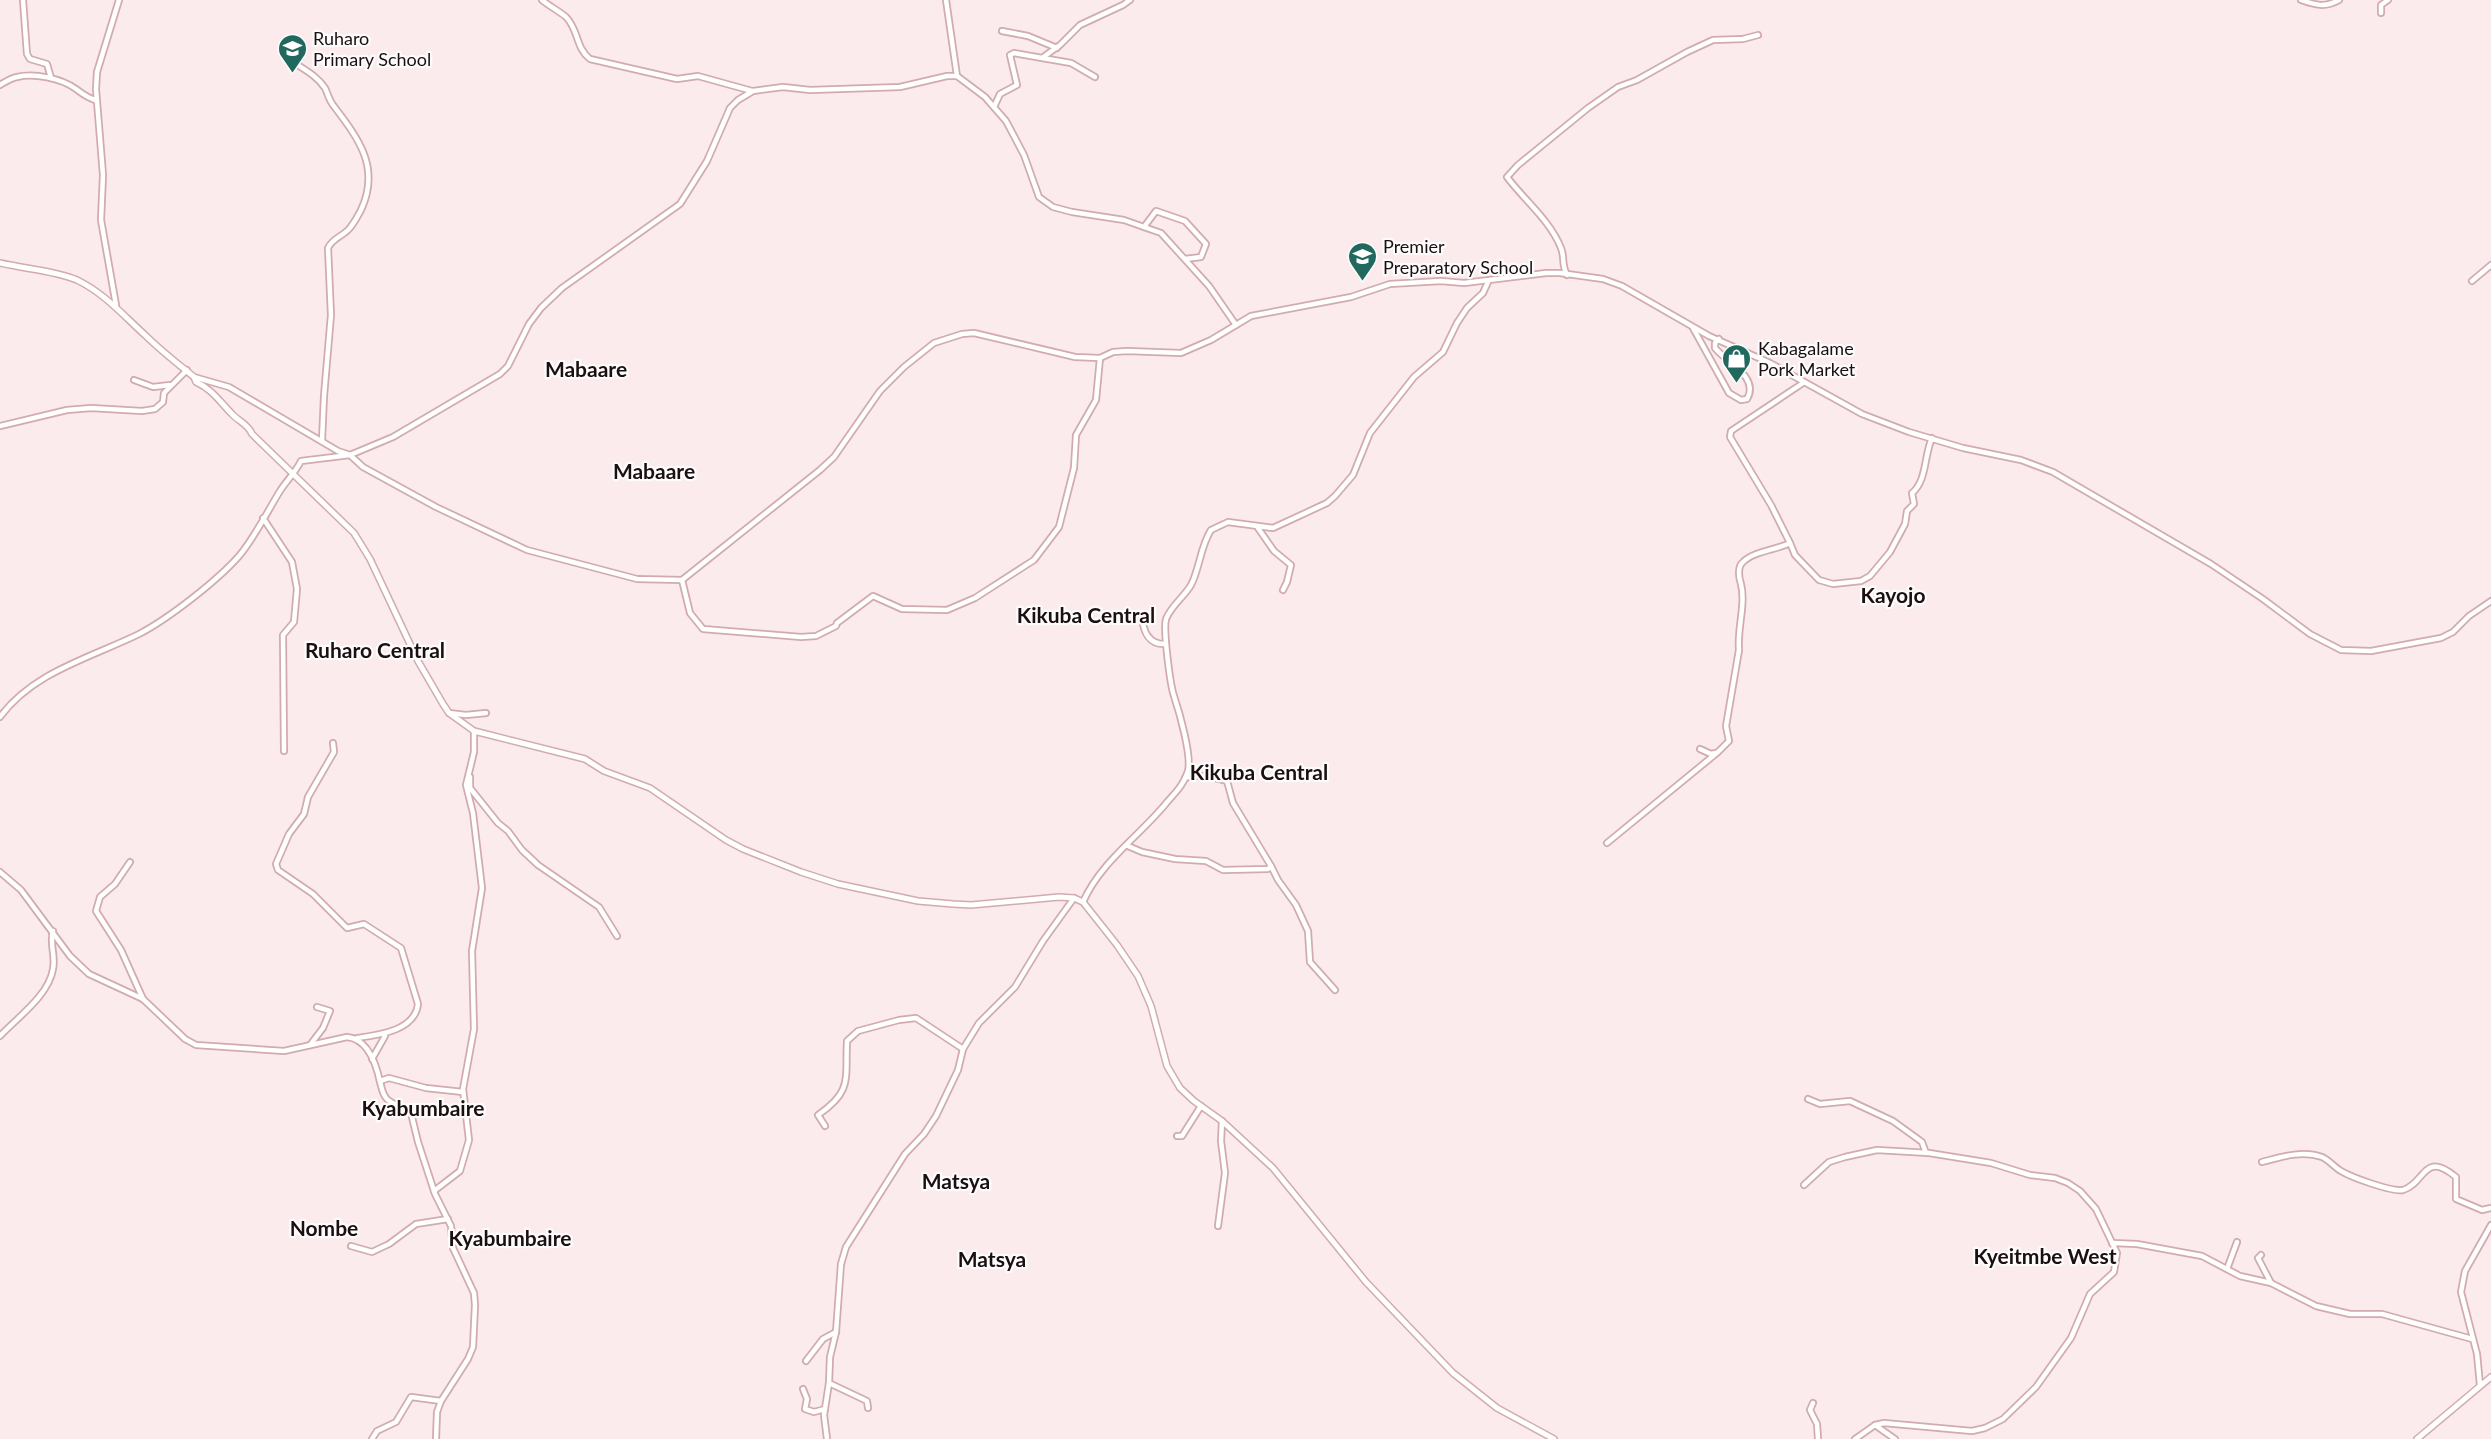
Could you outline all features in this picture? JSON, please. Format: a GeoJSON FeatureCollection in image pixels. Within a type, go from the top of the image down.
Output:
{"type":"FeatureCollection","features":[{"type":"Feature","properties":{"kind":"street"},"geometry":{"type":"LineString","coordinates":[[23,0],[27,54],[30,59],[47,64],[51,78]]}},
{"type":"Feature","properties":{"kind":"street"},"geometry":{"type":"LineString","coordinates":[[116,305],[101,220],[103,175],[95,100],[97,72],[120,0]]}},
{"type":"Feature","properties":{"kind":"street"},"geometry":{"type":"LineString","coordinates":[[542,0],[566,17],[573,28],[580,51],[590,59],[678,79],[698,76],[753,91],[783,87],[810,90],[900,87],[947,76],[957,76],[994,106],[1017,141],[1039,197],[1053,207],[1124,220],[1161,233],[1209,286],[1236,325]]}},
{"type":"Feature","properties":{"kind":"street"},"geometry":{"type":"LineString","coordinates":[[946,0],[957,76]]}},
{"type":"Feature","properties":{"kind":"street"},"geometry":{"type":"LineString","coordinates":[[1042,57],[1057,48],[1080,25],[1130,0]]}},
{"type":"Feature","properties":{"kind":"street"},"geometry":{"type":"LineString","coordinates":[[2301,0],[2317,6],[2331,4],[2338,0]]}},
{"type":"Feature","properties":{"kind":"street"},"geometry":{"type":"LineString","coordinates":[[2381,13],[2381,5],[2388,0]]}},
{"type":"Feature","properties":{"kind":"street"},"geometry":{"type":"LineString","coordinates":[[1002,31],[1028,36],[1053,44],[1057,48]]}},
{"type":"Feature","properties":{"kind":"street"},"geometry":{"type":"LineString","coordinates":[[1567,275],[1562,265],[1562,250],[1553,232],[1540,213],[1507,177],[1518,165],[1588,108],[1618,87],[1637,80],[1713,40],[1743,39],[1758,35]]}},
{"type":"Feature","properties":{"kind":"street"},"geometry":{"type":"LineString","coordinates":[[994,106],[1000,94],[1017,85],[1010,55],[1014,53],[1071,63],[1095,77]]}},
{"type":"Feature","properties":{"kind":"street"},"geometry":{"type":"LineString","coordinates":[[293,62],[314,74],[326,89],[331,102],[358,138],[367,161],[365,198],[356,220],[348,230],[331,242],[328,248],[331,315],[322,441]]}},
{"type":"Feature","properties":{"kind":"street"},"geometry":{"type":"LineString","coordinates":[[0,85],[19,76],[51,78],[75,88],[83,97],[95,100]]}},
{"type":"Feature","properties":{"kind":"street"},"geometry":{"type":"LineString","coordinates":[[0,717],[21,694],[51,674],[141,633],[214,580],[235,560],[283,486],[295,474],[301,461],[350,455],[393,437],[500,374],[508,366],[529,324],[541,308],[562,288],[680,204],[707,161],[730,108],[753,91]]}},
{"type":"Feature","properties":{"kind":"street"},"geometry":{"type":"LineString","coordinates":[[1144,228],[1156,211],[1185,221],[1206,244],[1201,257],[1185,259]]}},
{"type":"Feature","properties":{"kind":"street"},"geometry":{"type":"LineString","coordinates":[[0,263],[79,281],[116,305],[145,335],[194,376],[229,387],[350,455],[363,466],[401,488],[527,550],[637,579],[682,580],[789,497],[827,464],[880,391],[904,367],[934,344],[962,334],[974,333],[1063,356],[1100,358],[1113,352],[1127,351],[1181,353],[1210,340],[1251,316],[1351,297],[1390,284],[1441,280],[1464,284],[1546,273],[1603,279],[1622,286],[1691,325],[1770,363],[1862,414],[1932,438],[2021,460],[2069,480],[2211,564],[2310,634],[2341,650],[2371,651],[2440,638],[2453,632],[2469,616],[2491,601]]}},
{"type":"Feature","properties":{"kind":"street"},"geometry":{"type":"LineString","coordinates":[[2472,281],[2491,265]]}},
{"type":"Feature","properties":{"kind":"street"},"geometry":{"type":"LineString","coordinates":[[1083,902],[1091,883],[1181,788],[1188,770],[1188,751],[1181,728],[1178,704],[1173,693],[1166,644],[1166,618],[1191,585],[1210,530],[1228,522],[1258,528],[1273,528],[1327,503],[1335,496],[1353,475],[1370,433],[1414,377],[1443,352],[1457,323],[1467,308],[1483,292],[1488,282]]}},
{"type":"Feature","properties":{"kind":"street"},"geometry":{"type":"LineString","coordinates":[[1691,325],[1730,393],[1741,400],[1747,399],[1751,391],[1750,384],[1737,368],[1715,348],[1719,339]]}},
{"type":"Feature","properties":{"kind":"street"},"geometry":{"type":"LineString","coordinates":[[682,580],[690,613],[703,629],[801,638],[816,636],[836,626],[873,596],[902,609],[930,610],[947,610],[975,598],[1034,560],[1059,527],[1074,468],[1076,435],[1096,400],[1100,358]]}},
{"type":"Feature","properties":{"kind":"street"},"geometry":{"type":"LineString","coordinates":[[0,426],[67,410],[151,410],[163,402],[164,393],[170,385],[187,370]]}},
{"type":"Feature","properties":{"kind":"street"},"geometry":{"type":"LineString","coordinates":[[194,376],[196,382],[214,393],[234,417],[250,428],[252,434],[295,474],[312,494],[348,526],[363,546],[418,661],[449,713],[474,731],[585,759],[604,771],[650,788],[716,834],[743,849],[838,884],[918,901],[953,904],[1027,898],[1074,898],[1083,902],[1138,976],[1151,1006],[1167,1066],[1180,1088],[1222,1121],[1273,1168],[1366,1282],[1453,1373],[1497,1408],[1554,1439]]}},
{"type":"Feature","properties":{"kind":"street"},"geometry":{"type":"LineString","coordinates":[[134,380],[153,387],[170,385]]}},
{"type":"Feature","properties":{"kind":"street"},"geometry":{"type":"LineString","coordinates":[[1803,383],[1743,421],[1731,431],[1730,436],[1772,504],[1795,555],[1819,580],[1833,584],[1861,581],[1870,576],[1890,552],[1905,524],[1907,512],[1914,504],[1912,493],[1922,476],[1932,438]]}},
{"type":"Feature","properties":{"kind":"street"},"geometry":{"type":"LineString","coordinates":[[263,518],[292,562],[297,589],[294,622],[283,635],[284,751]]}},
{"type":"Feature","properties":{"kind":"street"},"geometry":{"type":"LineString","coordinates":[[1258,528],[1274,551],[1291,565],[1283,590]]}},
{"type":"Feature","properties":{"kind":"street"},"geometry":{"type":"LineString","coordinates":[[1607,843],[1729,741],[1726,726],[1740,650],[1738,638],[1742,588],[1739,567],[1757,555],[1779,549],[1790,543]]}},
{"type":"Feature","properties":{"kind":"street"},"geometry":{"type":"LineString","coordinates":[[1142,616],[1149,639],[1154,643],[1166,644]]}},
{"type":"Feature","properties":{"kind":"street"},"geometry":{"type":"LineString","coordinates":[[449,713],[486,712]]}},
{"type":"Feature","properties":{"kind":"street"},"geometry":{"type":"LineString","coordinates":[[434,1191],[462,1169],[470,1140],[463,1092],[474,1029],[472,951],[482,888],[474,813],[466,785],[474,752],[474,731]]}},
{"type":"Feature","properties":{"kind":"street"},"geometry":{"type":"LineString","coordinates":[[0,872],[21,890],[70,956],[89,974],[143,999],[185,1040],[196,1045],[284,1051],[334,1038],[386,1034],[414,1017],[417,1010],[418,1004],[401,948],[364,924],[351,928],[345,927],[313,894],[278,870],[276,866],[289,834],[303,814],[308,797],[334,752],[333,743]]}},
{"type":"Feature","properties":{"kind":"street"},"geometry":{"type":"LineString","coordinates":[[1700,749],[1711,754],[1718,752]]}},
{"type":"Feature","properties":{"kind":"street"},"geometry":{"type":"LineString","coordinates":[[470,766],[470,788],[498,823],[538,865],[599,907],[617,936]]}},
{"type":"Feature","properties":{"kind":"street"},"geometry":{"type":"LineString","coordinates":[[1185,778],[1194,775],[1227,781],[1233,803],[1278,880],[1296,905],[1308,931],[1310,962],[1335,990]]}},
{"type":"Feature","properties":{"kind":"street"},"geometry":{"type":"LineString","coordinates":[[1128,846],[1175,859],[1206,861],[1223,870],[1268,869],[1271,866]]}},
{"type":"Feature","properties":{"kind":"street"},"geometry":{"type":"LineString","coordinates":[[130,862],[115,884],[100,897],[96,911],[121,950],[143,999]]}},
{"type":"Feature","properties":{"kind":"street"},"geometry":{"type":"LineString","coordinates":[[827,1439],[824,1415],[830,1357],[836,1332],[841,1264],[846,1247],[905,1154],[924,1134],[936,1116],[958,1070],[963,1049],[979,1023],[1022,977],[1043,941],[1074,898]]}},
{"type":"Feature","properties":{"kind":"street"},"geometry":{"type":"LineString","coordinates":[[0,1036],[49,982],[54,964],[50,940],[53,931]]}},
{"type":"Feature","properties":{"kind":"street"},"geometry":{"type":"LineString","coordinates":[[310,1045],[323,1028],[330,1011],[317,1007]]}},
{"type":"Feature","properties":{"kind":"street"},"geometry":{"type":"LineString","coordinates":[[825,1126],[818,1115],[836,1102],[844,1092],[847,1075],[847,1041],[858,1031],[916,1018],[963,1049]]}},
{"type":"Feature","properties":{"kind":"street"},"geometry":{"type":"LineString","coordinates":[[372,1059],[386,1034]]}},
{"type":"Feature","properties":{"kind":"street"},"geometry":{"type":"LineString","coordinates":[[357,1038],[363,1043],[372,1059],[386,1099],[411,1113],[434,1191],[448,1219],[457,1258],[474,1293],[476,1329],[468,1359],[441,1401],[437,1412],[436,1439]]}},
{"type":"Feature","properties":{"kind":"street"},"geometry":{"type":"LineString","coordinates":[[380,1080],[389,1078],[426,1088],[463,1092]]}},
{"type":"Feature","properties":{"kind":"street"},"geometry":{"type":"LineString","coordinates":[[1808,1099],[1820,1104],[1850,1101],[1893,1121],[1922,1142],[1926,1153]]}},
{"type":"Feature","properties":{"kind":"street"},"geometry":{"type":"LineString","coordinates":[[1177,1136],[1182,1136],[1201,1106]]}},
{"type":"Feature","properties":{"kind":"street"},"geometry":{"type":"LineString","coordinates":[[1218,1226],[1225,1173],[1221,1141],[1222,1121]]}},
{"type":"Feature","properties":{"kind":"street"},"geometry":{"type":"LineString","coordinates":[[1804,1185],[1829,1162],[1877,1150],[1926,1153],[1991,1163],[2068,1182],[2080,1191],[2096,1209],[2117,1253]]}},
{"type":"Feature","properties":{"kind":"street"},"geometry":{"type":"LineString","coordinates":[[2262,1162],[2295,1154],[2322,1157],[2342,1172],[2374,1185],[2398,1190],[2403,1190],[2410,1185],[2427,1168],[2440,1167],[2457,1177],[2456,1199],[2482,1210],[2491,1208]]}},
{"type":"Feature","properties":{"kind":"street"},"geometry":{"type":"LineString","coordinates":[[351,1246],[372,1252],[389,1244],[416,1224],[448,1219]]}},
{"type":"Feature","properties":{"kind":"street"},"geometry":{"type":"LineString","coordinates":[[2480,1385],[2477,1354],[2461,1292],[2465,1272],[2491,1225]]}},
{"type":"Feature","properties":{"kind":"street"},"geometry":{"type":"LineString","coordinates":[[2227,1269],[2237,1242]]}},
{"type":"Feature","properties":{"kind":"street"},"geometry":{"type":"LineString","coordinates":[[2112,1243],[2202,1256],[2240,1276],[2271,1283],[2316,1306],[2350,1314],[2382,1314],[2472,1340]]}},
{"type":"Feature","properties":{"kind":"street"},"geometry":{"type":"LineString","coordinates":[[1855,1439],[1875,1425],[1897,1423],[1972,1431],[1985,1428],[2003,1419],[2036,1387],[2071,1338],[2090,1294],[2114,1272],[2117,1253],[2124,1243]]}},
{"type":"Feature","properties":{"kind":"street"},"geometry":{"type":"LineString","coordinates":[[2261,1255],[2258,1258],[2271,1283]]}},
{"type":"Feature","properties":{"kind":"street"},"geometry":{"type":"LineString","coordinates":[[806,1361],[823,1339],[836,1332]]}},
{"type":"Feature","properties":{"kind":"street"},"geometry":{"type":"LineString","coordinates":[[2417,1439],[2491,1377]]}},
{"type":"Feature","properties":{"kind":"street"},"geometry":{"type":"LineString","coordinates":[[829,1383],[867,1401],[868,1408]]}},
{"type":"Feature","properties":{"kind":"street"},"geometry":{"type":"LineString","coordinates":[[802,1389],[807,1399],[805,1409],[814,1412],[825,1408]]}},
{"type":"Feature","properties":{"kind":"street"},"geometry":{"type":"LineString","coordinates":[[372,1439],[377,1431],[396,1422],[411,1397],[441,1401]]}},
{"type":"Feature","properties":{"kind":"street"},"geometry":{"type":"LineString","coordinates":[[1813,1403],[1810,1410],[1817,1424],[1818,1439]]}},
{"type":"Feature","properties":{"kind":"street"},"geometry":{"type":"LineString","coordinates":[[1875,1425],[1896,1439]]}},
{"type":"Feature","properties":{"kind":"place","name":"Ruharo Primary School"},"geometry":{"type":"Point","coordinates":[292,74]}},
{"type":"Feature","properties":{"kind":"place","name":"Premier Preparatory School"},"geometry":{"type":"Point","coordinates":[1362,282]}},
{"type":"Feature","properties":{"kind":"place","name":"Kabagalame Pork Market"},"geometry":{"type":"Point","coordinates":[1737,384]}},
{"type":"Feature","properties":{"kind":"district","name":"Mabaare"},"geometry":{"type":"Point","coordinates":[586,368]}},
{"type":"Feature","properties":{"kind":"district","name":"Mabaare"},"geometry":{"type":"Point","coordinates":[654,470]}},
{"type":"Feature","properties":{"kind":"district","name":"Kayojo"},"geometry":{"type":"Point","coordinates":[1893,594]}},
{"type":"Feature","properties":{"kind":"district","name":"Kikuba Central"},"geometry":{"type":"Point","coordinates":[1086,614]}},
{"type":"Feature","properties":{"kind":"district","name":"Ruharo Central"},"geometry":{"type":"Point","coordinates":[375,649]}},
{"type":"Feature","properties":{"kind":"district","name":"Kikuba Central"},"geometry":{"type":"Point","coordinates":[1259,771]}},
{"type":"Feature","properties":{"kind":"district","name":"Kyabumbaire"},"geometry":{"type":"Point","coordinates":[423,1107]}},
{"type":"Feature","properties":{"kind":"district","name":"Matsya"},"geometry":{"type":"Point","coordinates":[956,1180]}},
{"type":"Feature","properties":{"kind":"district","name":"Nombe"},"geometry":{"type":"Point","coordinates":[324,1227]}},
{"type":"Feature","properties":{"kind":"district","name":"Kyabumbaire"},"geometry":{"type":"Point","coordinates":[510,1237]}},
{"type":"Feature","properties":{"kind":"district","name":"Kyeitmbe West"},"geometry":{"type":"Point","coordinates":[2045,1255]}},
{"type":"Feature","properties":{"kind":"district","name":"Matsya"},"geometry":{"type":"Point","coordinates":[992,1258]}}]}
